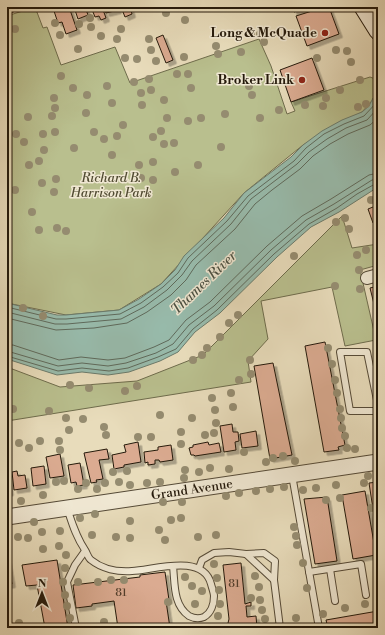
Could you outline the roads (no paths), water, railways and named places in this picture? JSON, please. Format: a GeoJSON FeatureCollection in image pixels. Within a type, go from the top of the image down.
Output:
{"type":"FeatureCollection","features":[{"type":"Feature","properties":{"kind":"main road"},"geometry":{"type":"LineString","coordinates":[[362,7],[376,28]]}},
{"type":"Feature","properties":{"kind":"main road"},"geometry":{"type":"LineString","coordinates":[[369,7],[376,28]]}},
{"type":"Feature","properties":{"kind":"street","name":"Grand Avenue"},"geometry":{"type":"LineString","coordinates":[[7,517],[378,462]]}},
{"type":"Feature","properties":{"kind":"lane"},"geometry":{"type":"LineString","coordinates":[[378,404],[367,352],[340,352],[350,411],[378,411]]}},
{"type":"Feature","properties":{"kind":"lane"},"geometry":{"type":"LineString","coordinates":[[292,475],[319,628]]}},
{"type":"Feature","properties":{"kind":"lane"},"geometry":{"type":"LineString","coordinates":[[67,508],[77,538],[90,560],[108,569],[131,571],[173,566],[199,568],[210,580],[214,596],[211,611],[203,618],[193,618],[183,612],[177,602],[173,566]]}},
{"type":"Feature","properties":{"kind":"lane"},"geometry":{"type":"LineString","coordinates":[[76,628],[67,582],[75,565],[85,551]]}},
{"type":"Feature","properties":{"kind":"lane"},"geometry":{"type":"LineString","coordinates":[[199,568],[202,560],[214,553],[264,553],[275,561],[274,580],[280,628]]}},
{"type":"Feature","properties":{"kind":"lane"},"geometry":{"type":"LineString","coordinates":[[246,554],[274,580]]}},
{"type":"Feature","properties":{"kind":"lane"},"geometry":{"type":"LineString","coordinates":[[309,572],[361,564],[366,595]]}},
{"type":"Feature","properties":{"kind":"lane"},"geometry":{"type":"LineString","coordinates":[[330,569],[335,601]]}},
{"type":"Feature","properties":{"kind":"water","name":"Thames River"},"geometry":{"type":"Polygon","coordinates":[[[378,96],[378,187],[339,212],[311,227],[277,257],[220,313],[195,332],[178,352],[160,361],[129,372],[108,375],[82,372],[57,375],[7,359],[7,303],[57,315],[66,315],[119,310],[139,299],[161,284],[175,270],[184,256],[224,218],[244,193],[322,131],[342,120],[362,112],[369,106],[373,98],[378,96]]]}},
{"type":"Feature","properties":{"kind":"place","name":"Long & McQuade"},"geometry":{"type":"Point","coordinates":[325,33]}},
{"type":"Feature","properties":{"kind":"place","name":"Broker Link"},"geometry":{"type":"Point","coordinates":[302,80]}},
{"type":"Feature","properties":{"kind":"park label","name":"Richard B. Harrison Park"},"geometry":{"type":"Point","coordinates":[111,186]}}]}
